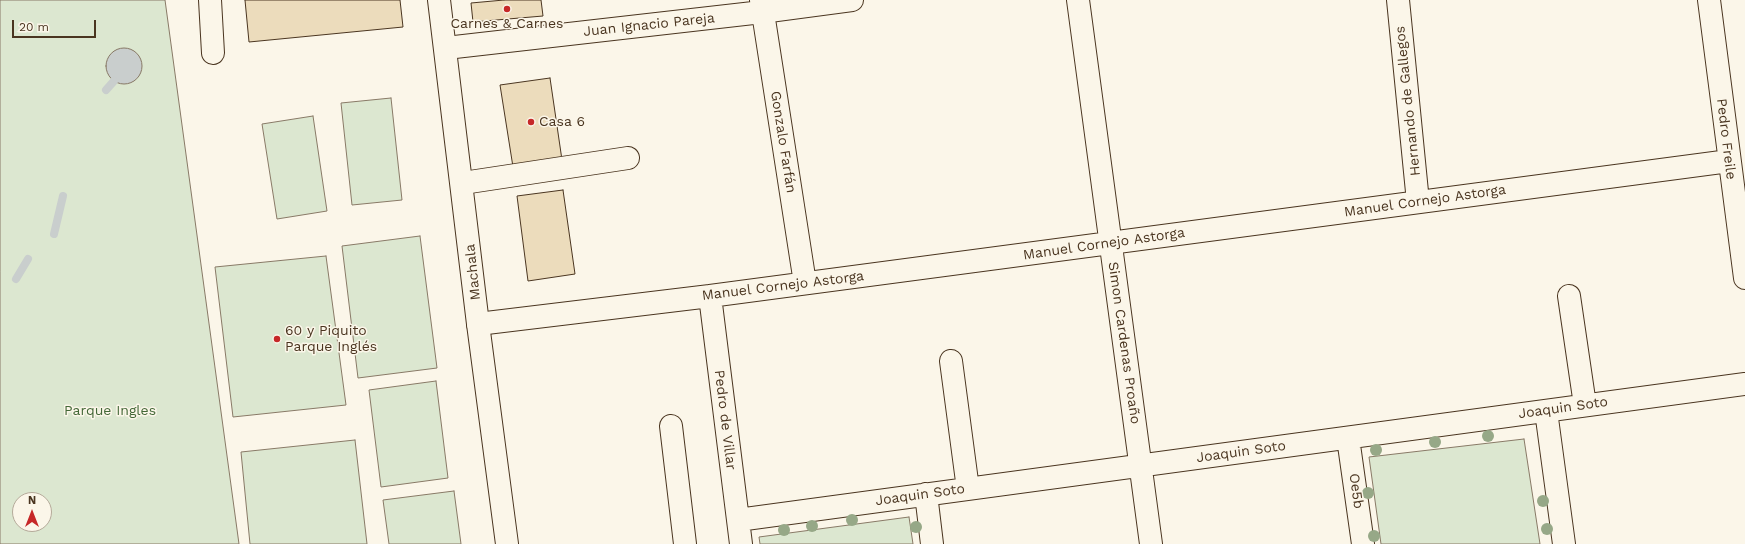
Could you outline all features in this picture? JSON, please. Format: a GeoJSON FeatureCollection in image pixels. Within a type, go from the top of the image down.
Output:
{"type":"FeatureCollection","features":[{"type":"Feature","properties":{"kind":"street"},"geometry":{"type":"LineString","coordinates":[[210,0],[214,53]]}},
{"type":"Feature","properties":{"kind":"street","name":"Machala"},"geometry":{"type":"LineString","coordinates":[[439,0],[463,183],[478,324],[508,544]]}},
{"type":"Feature","properties":{"kind":"street","name":"Juan Ignacio Pareja"},"geometry":{"type":"LineString","coordinates":[[446,48],[761,6],[852,0]]}},
{"type":"Feature","properties":{"kind":"street","name":"Simon Cardenas Proaño"},"geometry":{"type":"LineString","coordinates":[[1078,0],[1151,544]]}},
{"type":"Feature","properties":{"kind":"street","name":"Hernando de Gallegos"},"geometry":{"type":"LineString","coordinates":[[1398,0],[1418,202]]}},
{"type":"Feature","properties":{"kind":"street","name":"Pedro Freile"},"geometry":{"type":"LineString","coordinates":[[1708,0],[1745,278]]}},
{"type":"Feature","properties":{"kind":"street","name":"Gonzalo Farfán"},"geometry":{"type":"LineString","coordinates":[[761,6],[805,283]]}},
{"type":"Feature","properties":{"kind":"street"},"geometry":{"type":"LineString","coordinates":[[463,183],[628,158]]}},
{"type":"Feature","properties":{"kind":"street","name":"Manuel Cornejo Astorga"},"geometry":{"type":"LineString","coordinates":[[478,324],[710,296],[1729,161]]}},
{"type":"Feature","properties":{"kind":"street","name":"Pedro de Villar"},"geometry":{"type":"LineString","coordinates":[[710,296],[740,544]]}},
{"type":"Feature","properties":{"kind":"street"},"geometry":{"type":"LineString","coordinates":[[1569,296],[1585,405]]}},
{"type":"Feature","properties":{"kind":"street"},"geometry":{"type":"LineString","coordinates":[[951,361],[968,489]]}},
{"type":"Feature","properties":{"kind":"street","name":"Joaquin Soto"},"geometry":{"type":"LineString","coordinates":[[738,520],[1745,384]]}},
{"type":"Feature","properties":{"kind":"street"},"geometry":{"type":"LineString","coordinates":[[1546,411],[1564,544]]}},
{"type":"Feature","properties":{"kind":"street"},"geometry":{"type":"LineString","coordinates":[[671,426],[685,544]]}},
{"type":"Feature","properties":{"kind":"street","name":"Oe5b"},"geometry":{"type":"LineString","coordinates":[[1348,438],[1363,544]]}},
{"type":"Feature","properties":{"kind":"street"},"geometry":{"type":"LineString","coordinates":[[926,494],[932,544]]}},
{"type":"Feature","properties":{"kind":"green space","name":"Parque Ingles"},"geometry":{"type":"Polygon","coordinates":[[[0,0],[165,0],[239,544],[0,544],[0,0]]]}},
{"type":"Feature","properties":{"kind":"green space"},"geometry":{"type":"Polygon","coordinates":[[[391,98],[402,200],[352,205],[341,103],[391,98]]]}},
{"type":"Feature","properties":{"kind":"green space"},"geometry":{"type":"Polygon","coordinates":[[[313,116],[327,211],[277,219],[262,124],[313,116]]]}},
{"type":"Feature","properties":{"kind":"green space"},"geometry":{"type":"Polygon","coordinates":[[[420,236],[437,368],[358,378],[342,246],[420,236]]]}},
{"type":"Feature","properties":{"kind":"green space"},"geometry":{"type":"Polygon","coordinates":[[[326,256],[346,405],[233,417],[215,267],[326,256]]]}},
{"type":"Feature","properties":{"kind":"green space"},"geometry":{"type":"Polygon","coordinates":[[[436,381],[448,478],[381,487],[369,390],[436,381]]]}},
{"type":"Feature","properties":{"kind":"green space"},"geometry":{"type":"Polygon","coordinates":[[[1524,439],[1540,544],[1381,544],[1369,457],[1524,439]]]}},
{"type":"Feature","properties":{"kind":"green space"},"geometry":{"type":"Polygon","coordinates":[[[355,440],[367,544],[250,544],[241,452],[355,440]]]}},
{"type":"Feature","properties":{"kind":"green space"},"geometry":{"type":"Polygon","coordinates":[[[454,491],[461,544],[389,544],[383,500],[454,491]]]}},
{"type":"Feature","properties":{"kind":"green space"},"geometry":{"type":"Polygon","coordinates":[[[909,517],[913,544],[760,544],[759,537],[909,517]]]}},
{"type":"Feature","properties":{"kind":"shaded area"},"geometry":{"type":"Polygon","coordinates":[[[128,48],[137,53],[141,59],[141,73],[137,79],[128,84],[120,84],[111,79],[107,73],[106,62],[111,53],[117,49],[128,48]]]}},
{"type":"Feature","properties":{"kind":"building"},"geometry":{"type":"Polygon","coordinates":[[[245,0],[400,0],[403,27],[249,42],[245,0]]]}},
{"type":"Feature","properties":{"kind":"building","name":"Carnes & Carnes"},"geometry":{"type":"Polygon","coordinates":[[[504,0],[541,0],[543,16],[473,22],[471,3],[504,0]]]}},
{"type":"Feature","properties":{"kind":"building","name":"Casa 6"},"geometry":{"type":"Polygon","coordinates":[[[550,78],[562,160],[513,167],[500,85],[550,78]]]}},
{"type":"Feature","properties":{"kind":"building"},"geometry":{"type":"Polygon","coordinates":[[[563,190],[575,274],[528,281],[517,196],[563,190]]]}},
{"type":"Feature","properties":{"kind":"waterway"},"geometry":{"type":"LineString","coordinates":[[106,90],[114,81]]}},
{"type":"Feature","properties":{"kind":"waterway"},"geometry":{"type":"LineString","coordinates":[[54,234],[63,196]]}},
{"type":"Feature","properties":{"kind":"waterway"},"geometry":{"type":"LineString","coordinates":[[16,279],[28,259]]}},
{"type":"Feature","properties":{"kind":"place","name":"Carnes & Carnes"},"geometry":{"type":"Point","coordinates":[507,9]}},
{"type":"Feature","properties":{"kind":"place","name":"Casa 6"},"geometry":{"type":"Point","coordinates":[531,122]}},
{"type":"Feature","properties":{"kind":"place","name":"60 y Piquito Parque Inglés"},"geometry":{"type":"Point","coordinates":[277,339]}}]}
